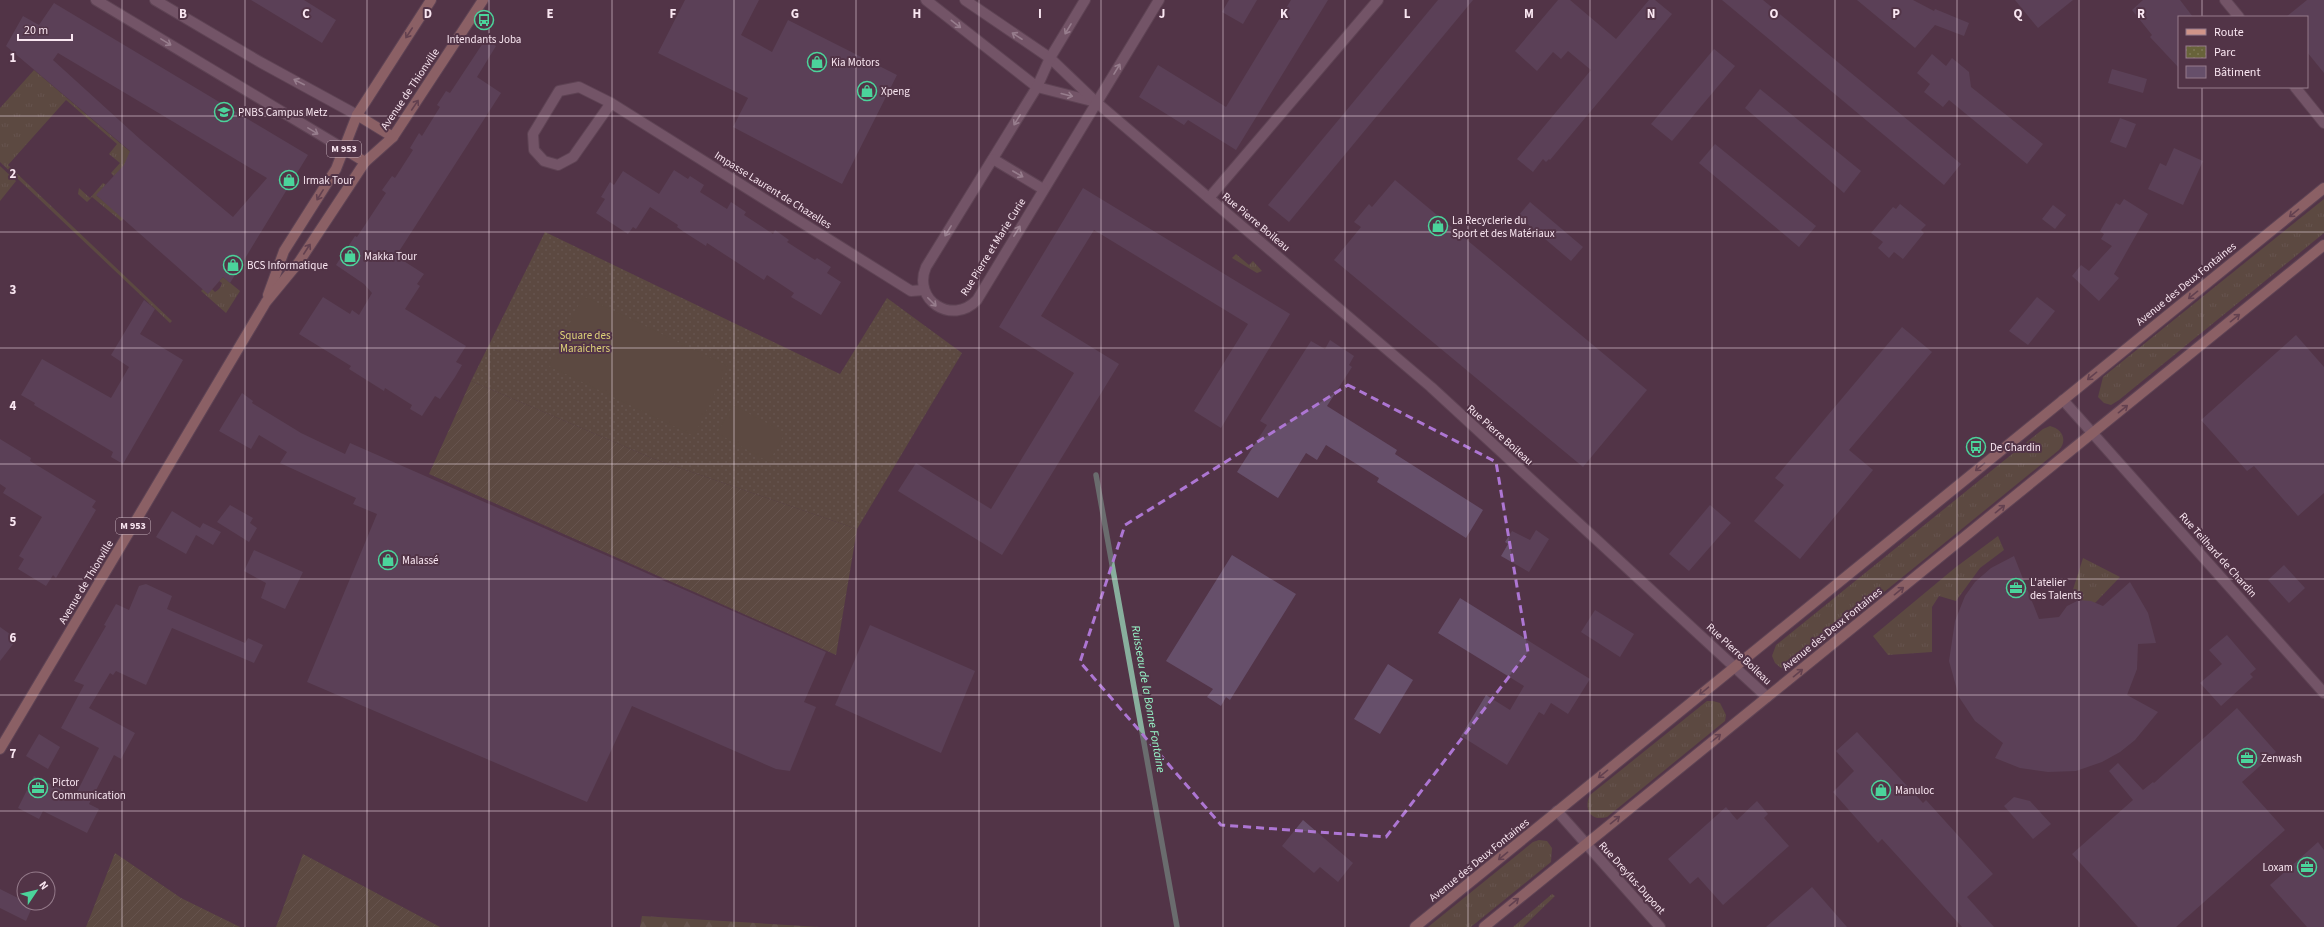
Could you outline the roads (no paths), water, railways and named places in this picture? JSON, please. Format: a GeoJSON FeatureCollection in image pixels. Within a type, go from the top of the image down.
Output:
{"type":"FeatureCollection","features":[{"type":"Feature","properties":{"kind":"main road","name":"Avenue de Thionville"},"geometry":{"type":"LineString","coordinates":[[266,302],[284,251],[336,169],[358,115],[431,0]]}},
{"type":"Feature","properties":{"kind":"main road","name":"Avenue de Thionville"},"geometry":{"type":"LineString","coordinates":[[0,750],[266,302],[299,262],[365,162],[393,137],[483,0]]}},
{"type":"Feature","properties":{"kind":"main road"},"geometry":{"type":"LineString","coordinates":[[358,115],[393,137]]}},
{"type":"Feature","properties":{"kind":"main road"},"geometry":{"type":"LineString","coordinates":[[344,149],[365,162]]}},
{"type":"Feature","properties":{"kind":"main road","name":"Avenue des Deux Fontaines"},"geometry":{"type":"LineString","coordinates":[[1415,927],[1734,666],[2324,188]]}},
{"type":"Feature","properties":{"kind":"main road","name":"Avenue des Deux Fontaines"},"geometry":{"type":"LineString","coordinates":[[1484,927],[2324,245]]}},
{"type":"Feature","properties":{"kind":"street"},"geometry":{"type":"LineString","coordinates":[[96,0],[344,149]]}},
{"type":"Feature","properties":{"kind":"street"},"geometry":{"type":"LineString","coordinates":[[155,0],[260,62],[358,115]]}},
{"type":"Feature","properties":{"kind":"street","name":"Rue Pierre Boileau"},"geometry":{"type":"LineString","coordinates":[[926,0],[1037,87],[1096,102]]}},
{"type":"Feature","properties":{"kind":"street","name":"Rue Pierre Boileau"},"geometry":{"type":"LineString","coordinates":[[965,0],[1050,58],[1096,102],[1431,387],[1768,697]]}},
{"type":"Feature","properties":{"kind":"street"},"geometry":{"type":"LineString","coordinates":[[924,290],[923,278],[926,267],[1037,87],[1050,58],[1085,0]]}},
{"type":"Feature","properties":{"kind":"street","name":"Rue Pierre et Marie Curie"},"geometry":{"type":"LineString","coordinates":[[924,290],[933,304],[944,310],[962,310],[972,304],[1159,0]]}},
{"type":"Feature","properties":{"kind":"street","name":"Rue Pierre Boileau"},"geometry":{"type":"LineString","coordinates":[[1209,198],[1378,0]]}},
{"type":"Feature","properties":{"kind":"street"},"geometry":{"type":"LineString","coordinates":[[2225,0],[2238,16]]}},
{"type":"Feature","properties":{"kind":"street","name":"Impasse Laurent de Chazelles"},"geometry":{"type":"LineString","coordinates":[[611,103],[573,157],[558,165],[544,162],[534,150],[533,134],[559,91],[580,87],[611,103],[911,291],[924,290]]}},
{"type":"Feature","properties":{"kind":"street"},"geometry":{"type":"LineString","coordinates":[[2296,88],[2324,123]]}},
{"type":"Feature","properties":{"kind":"street"},"geometry":{"type":"LineString","coordinates":[[993,159],[1043,189]]}},
{"type":"Feature","properties":{"kind":"street"},"geometry":{"type":"LineString","coordinates":[[2063,400],[2093,433]]}},
{"type":"Feature","properties":{"kind":"street","name":"Rue Teilhard de Chardin"},"geometry":{"type":"LineString","coordinates":[[2093,433],[2324,693]]}},
{"type":"Feature","properties":{"kind":"street"},"geometry":{"type":"LineString","coordinates":[[1557,811],[1586,844]]}},
{"type":"Feature","properties":{"kind":"street","name":"Rue Dreyfus-Dupont"},"geometry":{"type":"LineString","coordinates":[[1586,844],[1660,927]]}},
{"type":"Feature","properties":{"kind":"waterway","name":"Ruisseau de la Bonne Fontaine"},"geometry":{"type":"LineString","coordinates":[[1096,475],[1177,927]]}},
{"type":"Feature","properties":{"kind":"place","name":"Intendants Joba"},"geometry":{"type":"Point","coordinates":[484,20]}},
{"type":"Feature","properties":{"kind":"place","name":"Kia Motors"},"geometry":{"type":"Point","coordinates":[817,62]}},
{"type":"Feature","properties":{"kind":"place","name":"Xpeng"},"geometry":{"type":"Point","coordinates":[867,91]}},
{"type":"Feature","properties":{"kind":"place","name":"PNBS Campus Metz"},"geometry":{"type":"Point","coordinates":[224,112]}},
{"type":"Feature","properties":{"kind":"place","name":"Irmak Tour"},"geometry":{"type":"Point","coordinates":[289,180]}},
{"type":"Feature","properties":{"kind":"place","name":"La Recyclerie du Sport et des Matériaux"},"geometry":{"type":"Point","coordinates":[1438,226]}},
{"type":"Feature","properties":{"kind":"place","name":"Makka Tour"},"geometry":{"type":"Point","coordinates":[350,256]}},
{"type":"Feature","properties":{"kind":"place","name":"BCS Informatique"},"geometry":{"type":"Point","coordinates":[233,265]}},
{"type":"Feature","properties":{"kind":"place","name":"De Chardin"},"geometry":{"type":"Point","coordinates":[1976,447]}},
{"type":"Feature","properties":{"kind":"place","name":"Malassé"},"geometry":{"type":"Point","coordinates":[388,560]}},
{"type":"Feature","properties":{"kind":"place","name":"L'atelier des Talents"},"geometry":{"type":"Point","coordinates":[2016,588]}},
{"type":"Feature","properties":{"kind":"place","name":"Zenwash"},"geometry":{"type":"Point","coordinates":[2247,758]}},
{"type":"Feature","properties":{"kind":"place","name":"Pictor Communication"},"geometry":{"type":"Point","coordinates":[38,788]}},
{"type":"Feature","properties":{"kind":"place","name":"Manuloc"},"geometry":{"type":"Point","coordinates":[1881,790]}},
{"type":"Feature","properties":{"kind":"place","name":"Loxam"},"geometry":{"type":"Point","coordinates":[2307,867]}},
{"type":"Feature","properties":{"kind":"park label","name":"Square des Maraichers"},"geometry":{"type":"Point","coordinates":[585,341]}}]}
